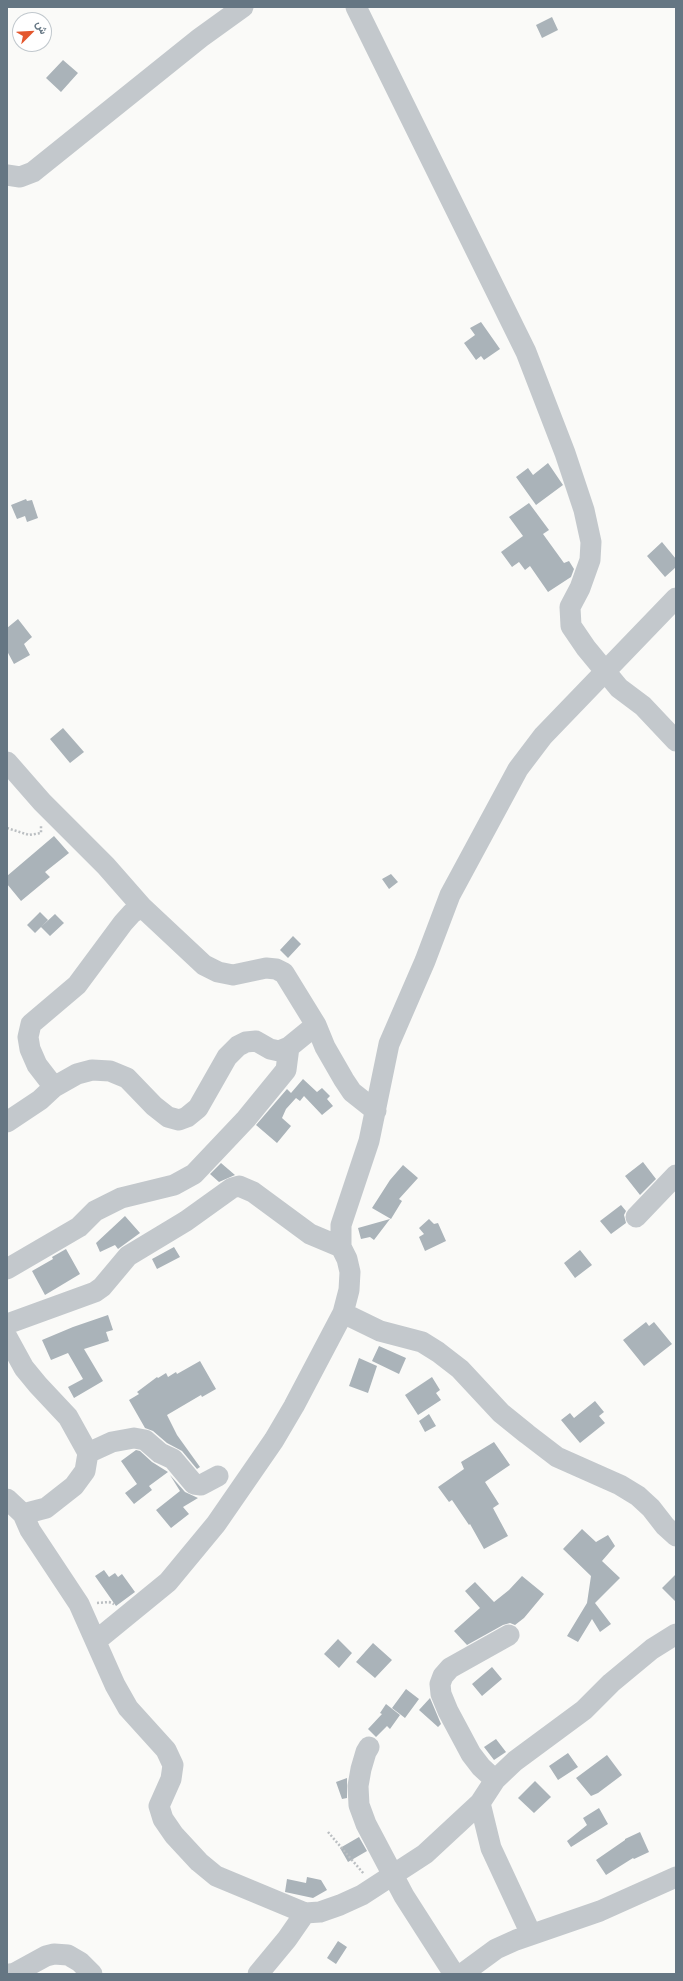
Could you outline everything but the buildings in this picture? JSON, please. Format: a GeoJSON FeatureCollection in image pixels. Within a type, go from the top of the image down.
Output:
{"type":"FeatureCollection","features":[{"type":"Feature","properties":{"kind":"street"},"geometry":{"type":"LineString","coordinates":[[7,175],[20,177],[32,172],[200,38],[243,7]]}},
{"type":"Feature","properties":{"kind":"street"},"geometry":{"type":"LineString","coordinates":[[356,7],[526,352],[546,401],[582,503],[591,542],[590,560],[580,588],[570,607],[571,626],[586,648],[619,688],[643,706],[676,741]]}},
{"type":"Feature","properties":{"kind":"street"},"geometry":{"type":"LineString","coordinates":[[97,1640],[172,1578],[216,1524],[274,1440],[294,1406],[343,1313],[349,1290],[350,1272],[347,1259],[341,1247],[341,1225],[369,1141],[376,1112],[381,1076],[389,1044],[457,881],[518,769],[543,736],[676,598]]}},
{"type":"Feature","properties":{"kind":"street"},"geometry":{"type":"LineString","coordinates":[[7,762],[42,802],[106,866],[142,907],[204,965],[218,972],[233,975],[266,968],[276,969],[284,973],[316,1025],[325,1047],[352,1092],[376,1112]]}},
{"type":"Feature","properties":{"kind":"street"},"geometry":{"type":"LineString","coordinates":[[54,1087],[37,1065],[30,1049],[28,1037],[31,1024],[38,1016],[77,985],[122,922],[142,907]]}},
{"type":"Feature","properties":{"kind":"street"},"geometry":{"type":"LineString","coordinates":[[7,1122],[40,1100],[54,1087],[76,1074],[92,1070],[110,1070],[127,1078],[154,1106],[168,1117],[179,1120],[187,1117],[198,1108],[227,1057],[238,1046],[246,1042],[256,1041],[270,1049],[279,1051],[289,1047],[316,1025]]}},
{"type":"Feature","properties":{"kind":"street"},"geometry":{"type":"LineString","coordinates":[[7,1269],[79,1227],[95,1211],[121,1198],[174,1185],[194,1174],[246,1119],[286,1070],[289,1047]]}},
{"type":"Feature","properties":{"kind":"street"},"geometry":{"type":"LineString","coordinates":[[636,1217],[676,1175]]}},
{"type":"Feature","properties":{"kind":"street"},"geometry":{"type":"LineString","coordinates":[[22,1514],[46,1508],[74,1486],[85,1471],[88,1453],[68,1417],[29,1374],[8,1335],[95,1292],[102,1287],[128,1256],[186,1221],[232,1188],[239,1186],[253,1192],[310,1234],[341,1247]]}},
{"type":"Feature","properties":{"kind":"street"},"geometry":{"type":"LineString","coordinates":[[343,1313],[380,1331],[422,1342],[438,1352],[460,1369],[501,1413],[527,1434],[557,1457],[620,1485],[638,1496],[676,1536]]}},
{"type":"Feature","properties":{"kind":"street"},"geometry":{"type":"LineString","coordinates":[[88,1453],[112,1442],[134,1438],[145,1440],[160,1453],[173,1459],[194,1484],[201,1485],[218,1476]]}},
{"type":"Feature","properties":{"kind":"street"},"geometry":{"type":"LineString","coordinates":[[7,1498],[22,1514],[30,1530],[79,1604],[128,1708],[166,1750],[173,1765],[171,1780],[159,1806],[163,1819],[174,1835],[199,1862],[216,1876],[306,1912],[320,1912],[340,1905],[375,1887],[425,1854],[480,1803],[495,1780],[523,1754],[584,1710],[611,1683],[652,1649],[676,1634]]}},
{"type":"Feature","properties":{"kind":"street"},"geometry":{"type":"LineString","coordinates":[[495,1780],[481,1767],[471,1754],[448,1711],[441,1694],[440,1684],[443,1676],[450,1668],[509,1635]]}},
{"type":"Feature","properties":{"kind":"street"},"geometry":{"type":"LineString","coordinates":[[369,1747],[361,1769],[358,1786],[359,1805],[366,1824],[394,1874],[404,1896],[442,1952],[454,1974]]}},
{"type":"Feature","properties":{"kind":"street"},"geometry":{"type":"LineString","coordinates":[[480,1803],[491,1848],[531,1934]]}},
{"type":"Feature","properties":{"kind":"street"},"geometry":{"type":"LineString","coordinates":[[462,1974],[496,1949],[531,1934],[600,1911],[676,1877]]}},
{"type":"Feature","properties":{"kind":"street"},"geometry":{"type":"LineString","coordinates":[[258,1974],[288,1938],[306,1912]]}},
{"type":"Feature","properties":{"kind":"street"},"geometry":{"type":"LineString","coordinates":[[9,1974],[46,1956],[54,1954],[68,1955],[80,1962],[92,1974]]}},
{"type":"Feature","properties":{"kind":"path"},"geometry":{"type":"LineString","coordinates":[[7,828],[29,835],[41,833],[42,802]]}},
{"type":"Feature","properties":{"kind":"path"},"geometry":{"type":"LineString","coordinates":[[79,1604],[109,1602],[132,1612]]}},
{"type":"Feature","properties":{"kind":"path"},"geometry":{"type":"LineString","coordinates":[[328,1832],[375,1887]]}}]}
